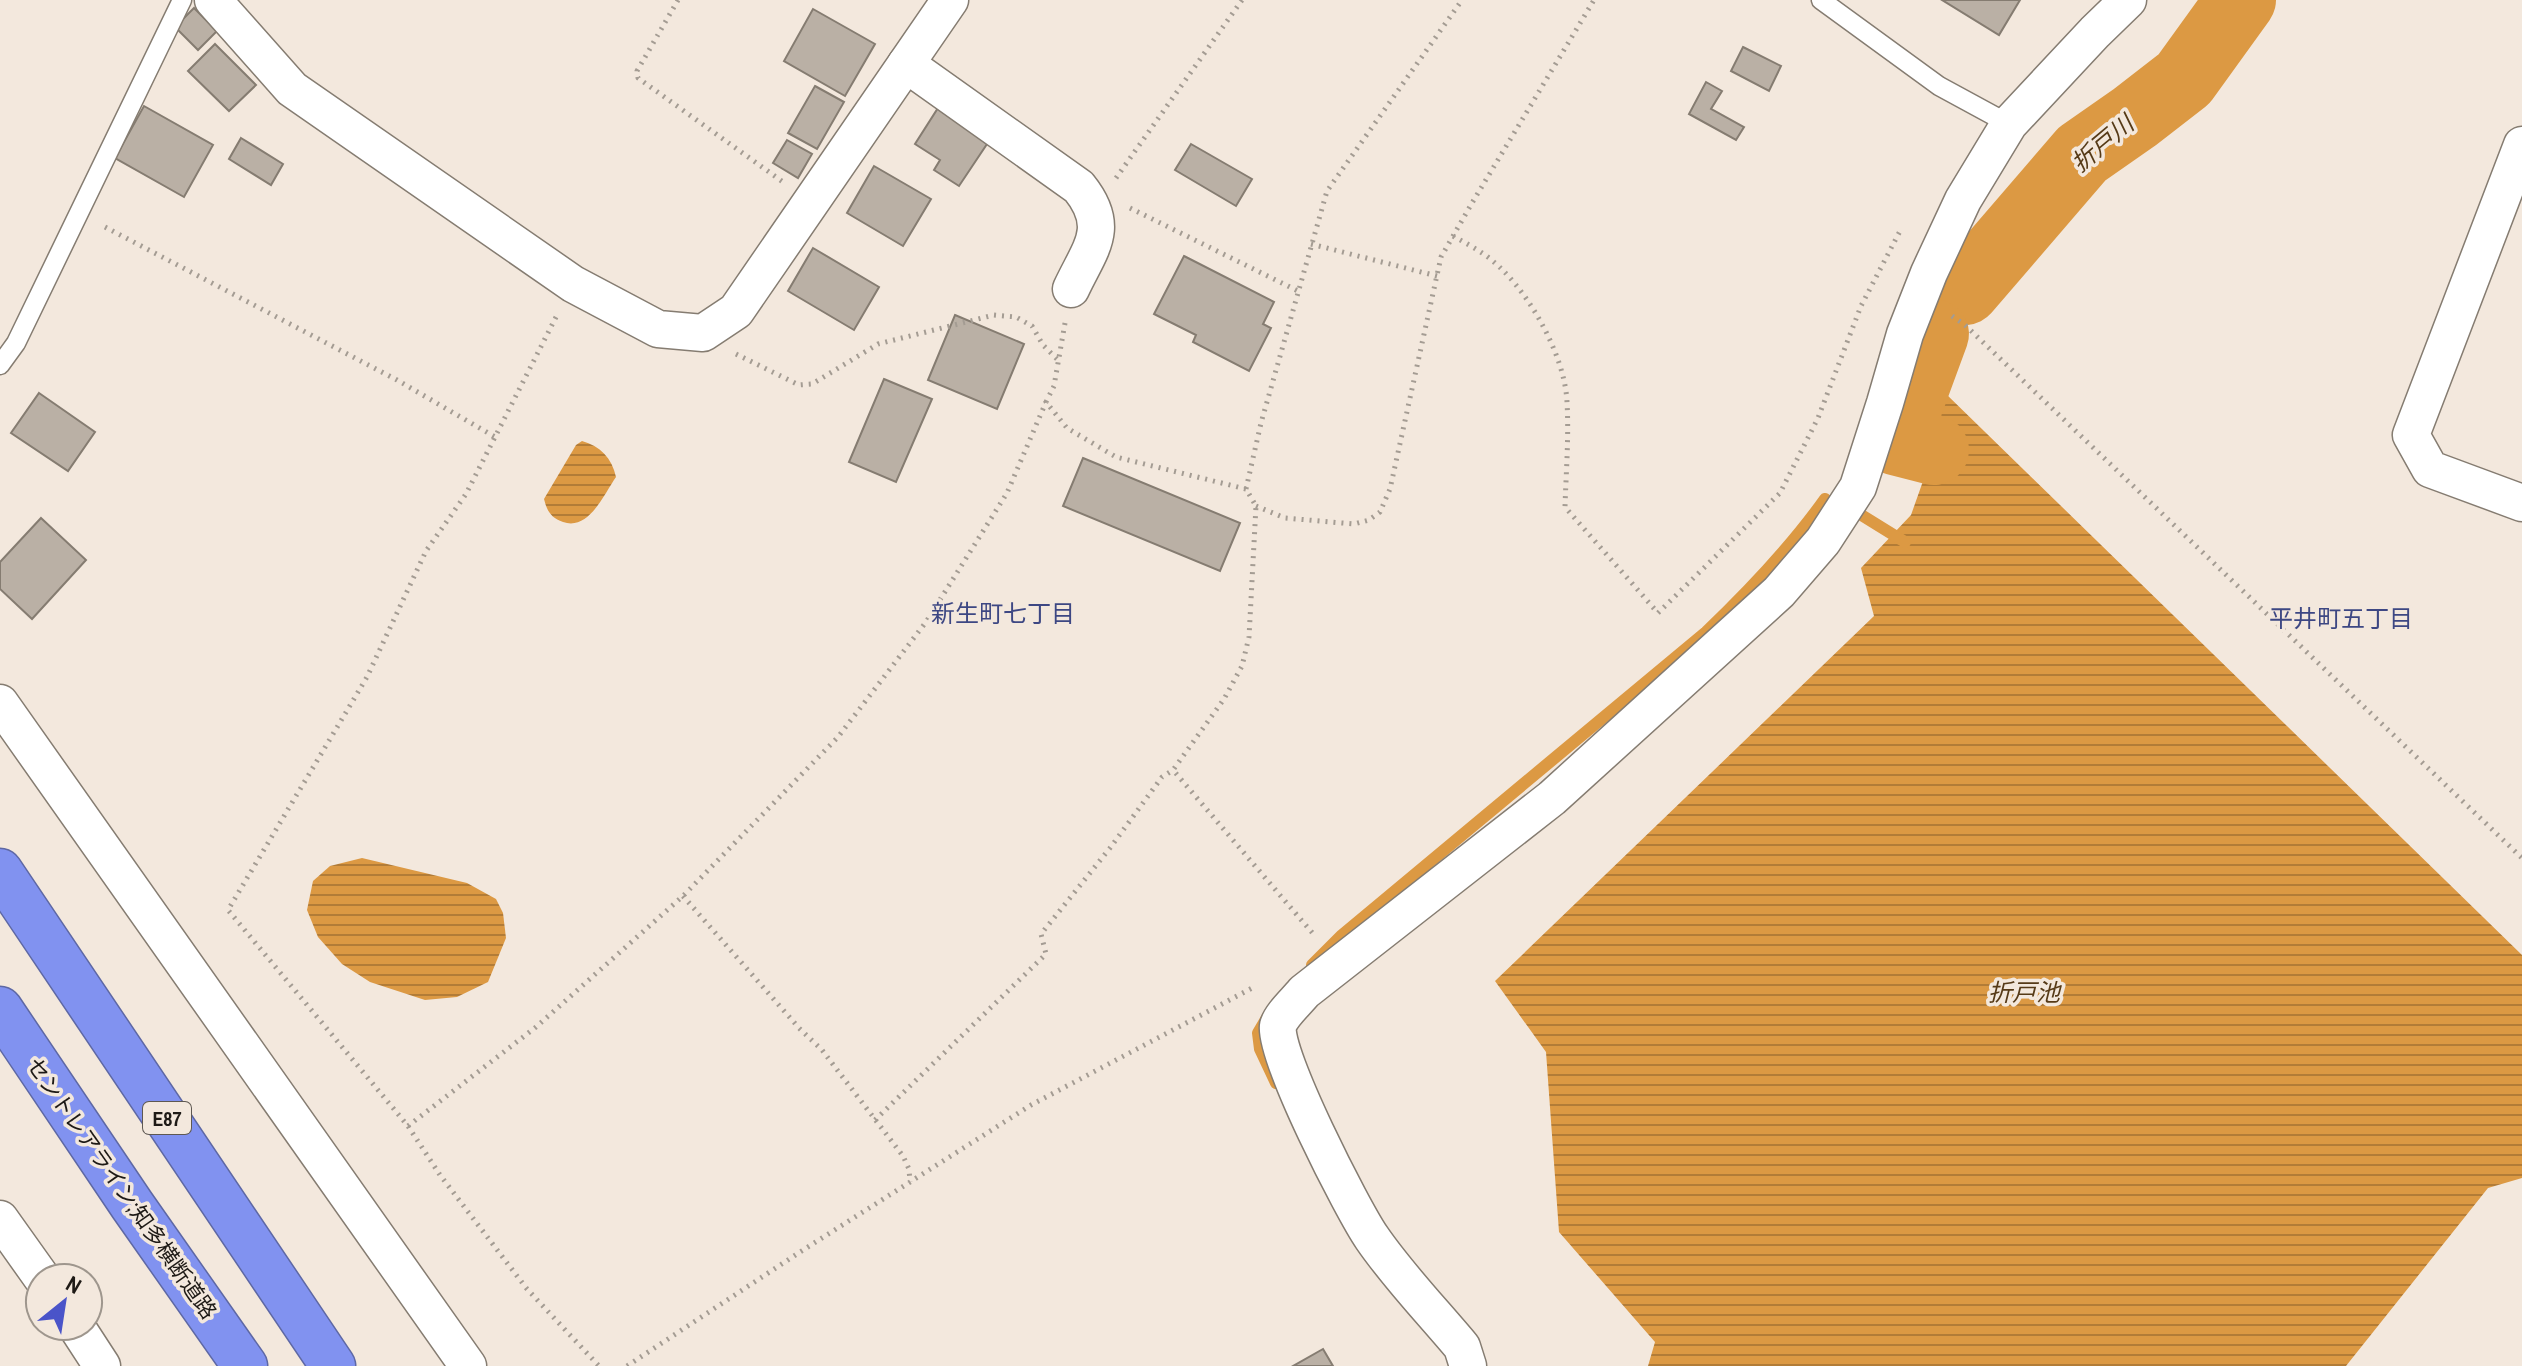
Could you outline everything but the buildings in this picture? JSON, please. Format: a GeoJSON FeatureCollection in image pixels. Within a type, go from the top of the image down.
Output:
{"type":"FeatureCollection","features":[{"type":"Feature","properties":{"kind":"highway","name":"E87"},"geometry":{"type":"LineString","coordinates":[[0,871],[333,1366]]}},
{"type":"Feature","properties":{"kind":"highway","name":"セントレアライン;知多横断道路"},"geometry":{"type":"LineString","coordinates":[[0,1009],[245,1366]]}},
{"type":"Feature","properties":{"kind":"street"},"geometry":{"type":"LineString","coordinates":[[229,8],[292,89],[573,284],[658,329],[703,333],[736,311],[950,0]]}},
{"type":"Feature","properties":{"kind":"street"},"geometry":{"type":"LineString","coordinates":[[1468,1366],[1462,1347],[1371,1237],[1324,1149],[1283,1058],[1277,1038],[1278,1023],[1304,992],[1552,798],[1779,592],[1823,541],[1858,487],[1905,334],[1963,200],[2009,124],[2128,0]]}},
{"type":"Feature","properties":{"kind":"street"},"geometry":{"type":"LineString","coordinates":[[906,64],[1098,199],[1097,235],[1071,289]]}},
{"type":"Feature","properties":{"kind":"street"},"geometry":{"type":"LineString","coordinates":[[2522,145],[2411,435],[2430,469],[2522,503]]}},
{"type":"Feature","properties":{"kind":"street"},"geometry":{"type":"LineString","coordinates":[[0,703],[468,1366]]}},
{"type":"Feature","properties":{"kind":"street"},"geometry":{"type":"LineString","coordinates":[[0,1219],[31,1262]]}},
{"type":"Feature","properties":{"kind":"street"},"geometry":{"type":"LineString","coordinates":[[86,1342],[102,1366]]}},
{"type":"Feature","properties":{"kind":"lane"},"geometry":{"type":"LineString","coordinates":[[0,365],[16,343],[182,0]]}},
{"type":"Feature","properties":{"kind":"lane"},"geometry":{"type":"LineString","coordinates":[[1821,0],[1939,86],[2009,124]]}},
{"type":"Feature","properties":{"kind":"path"},"geometry":{"type":"LineString","coordinates":[[678,0],[637,71],[638,78],[811,202]]}},
{"type":"Feature","properties":{"kind":"path"},"geometry":{"type":"LineString","coordinates":[[1242,0],[1098,199],[1298,291]]}},
{"type":"Feature","properties":{"kind":"path"},"geometry":{"type":"LineString","coordinates":[[875,1120],[1046,954],[1041,934],[1162,777],[1173,770],[1224,699],[1242,666],[1249,637],[1256,506],[1246,489],[1261,423],[1327,191],[1462,0]]}},
{"type":"Feature","properties":{"kind":"path"},"geometry":{"type":"LineString","coordinates":[[1256,506],[1285,518],[1354,524],[1369,520],[1380,512],[1390,489],[1441,257],[1594,0]]}},
{"type":"Feature","properties":{"kind":"path"},"geometry":{"type":"LineString","coordinates":[[79,213],[397,380],[495,437]]}},
{"type":"Feature","properties":{"kind":"path"},"geometry":{"type":"LineString","coordinates":[[1453,236],[1487,256],[1517,288],[1541,323],[1559,358],[1567,400],[1565,507],[1658,613],[1780,493],[1818,418],[1861,306],[1900,231]]}},
{"type":"Feature","properties":{"kind":"path"},"geometry":{"type":"LineString","coordinates":[[1311,244],[1437,276]]}},
{"type":"Feature","properties":{"kind":"path"},"geometry":{"type":"LineString","coordinates":[[573,284],[466,494],[426,551],[367,677],[228,910],[408,1126],[440,1175],[527,1289],[599,1366]]}},
{"type":"Feature","properties":{"kind":"path"},"geometry":{"type":"LineString","coordinates":[[408,1126],[536,1027],[683,896],[838,737],[926,622],[1007,493],[1054,386],[1071,289]]}},
{"type":"Feature","properties":{"kind":"path"},"geometry":{"type":"LineString","coordinates":[[1921,296],[1965,325],[2522,858]]}},
{"type":"Feature","properties":{"kind":"path"},"geometry":{"type":"LineString","coordinates":[[711,328],[728,350],[799,385],[812,384],[878,344],[994,315],[1016,317],[1032,326],[1043,345],[1058,360]]}},
{"type":"Feature","properties":{"kind":"path"},"geometry":{"type":"LineString","coordinates":[[1046,402],[1067,428],[1116,457],[1246,489]]}},
{"type":"Feature","properties":{"kind":"path"},"geometry":{"type":"LineString","coordinates":[[1173,770],[1317,938],[1309,948]]}},
{"type":"Feature","properties":{"kind":"path"},"geometry":{"type":"LineString","coordinates":[[683,896],[822,1050],[903,1156],[909,1169],[910,1182]]}},
{"type":"Feature","properties":{"kind":"path"},"geometry":{"type":"LineString","coordinates":[[627,1366],[1031,1105],[1257,985]]}},
{"type":"Feature","properties":{"kind":"water","name":"折戸池"},"geometry":{"type":"Polygon","coordinates":[[[1944,392],[2522,955],[2522,1178],[2488,1188],[2346,1366],[1648,1366],[1655,1342],[1559,1232],[1546,1052],[1495,981],[1874,616],[1861,568],[1911,515],[1934,450],[1944,392]]]}},
{"type":"Feature","properties":{"kind":"water"},"geometry":{"type":"Polygon","coordinates":[[[582,441],[604,454],[612,464],[616,477],[588,516],[581,521],[563,522],[550,514],[544,499],[576,445],[582,441]]]}},
{"type":"Feature","properties":{"kind":"water"},"geometry":{"type":"Polygon","coordinates":[[[362,858],[467,883],[496,899],[503,913],[506,938],[488,982],[457,997],[425,1000],[370,982],[342,964],[318,937],[307,910],[313,881],[330,866],[362,858]]]}},
{"type":"Feature","properties":{"kind":"waterway","name":"折戸川"},"geometry":{"type":"LineString","coordinates":[[1965,290],[2082,154],[2184,79],[2241,0]]}},
{"type":"Feature","properties":{"kind":"waterway","name":"折戸川"},"geometry":{"type":"LineString","coordinates":[[1934,334],[1895,440],[1934,450]]}},
{"type":"Feature","properties":{"kind":"waterway"},"geometry":{"type":"LineString","coordinates":[[1312,965],[1342,935],[1706,632],[1769,568],[1825,499]]}},
{"type":"Feature","properties":{"kind":"waterway"},"geometry":{"type":"LineString","coordinates":[[1863,516],[1905,542]]}},
{"type":"Feature","properties":{"kind":"waterway"},"geometry":{"type":"LineString","coordinates":[[1268,1016],[1258,1033],[1260,1049],[1276,1083]]}},
{"type":"Feature","properties":{"kind":"district","name":"新生町七丁目"},"geometry":{"type":"Point","coordinates":[1003,613]}},
{"type":"Feature","properties":{"kind":"district","name":"平井町五丁目"},"geometry":{"type":"Point","coordinates":[2341,618]}}]}
